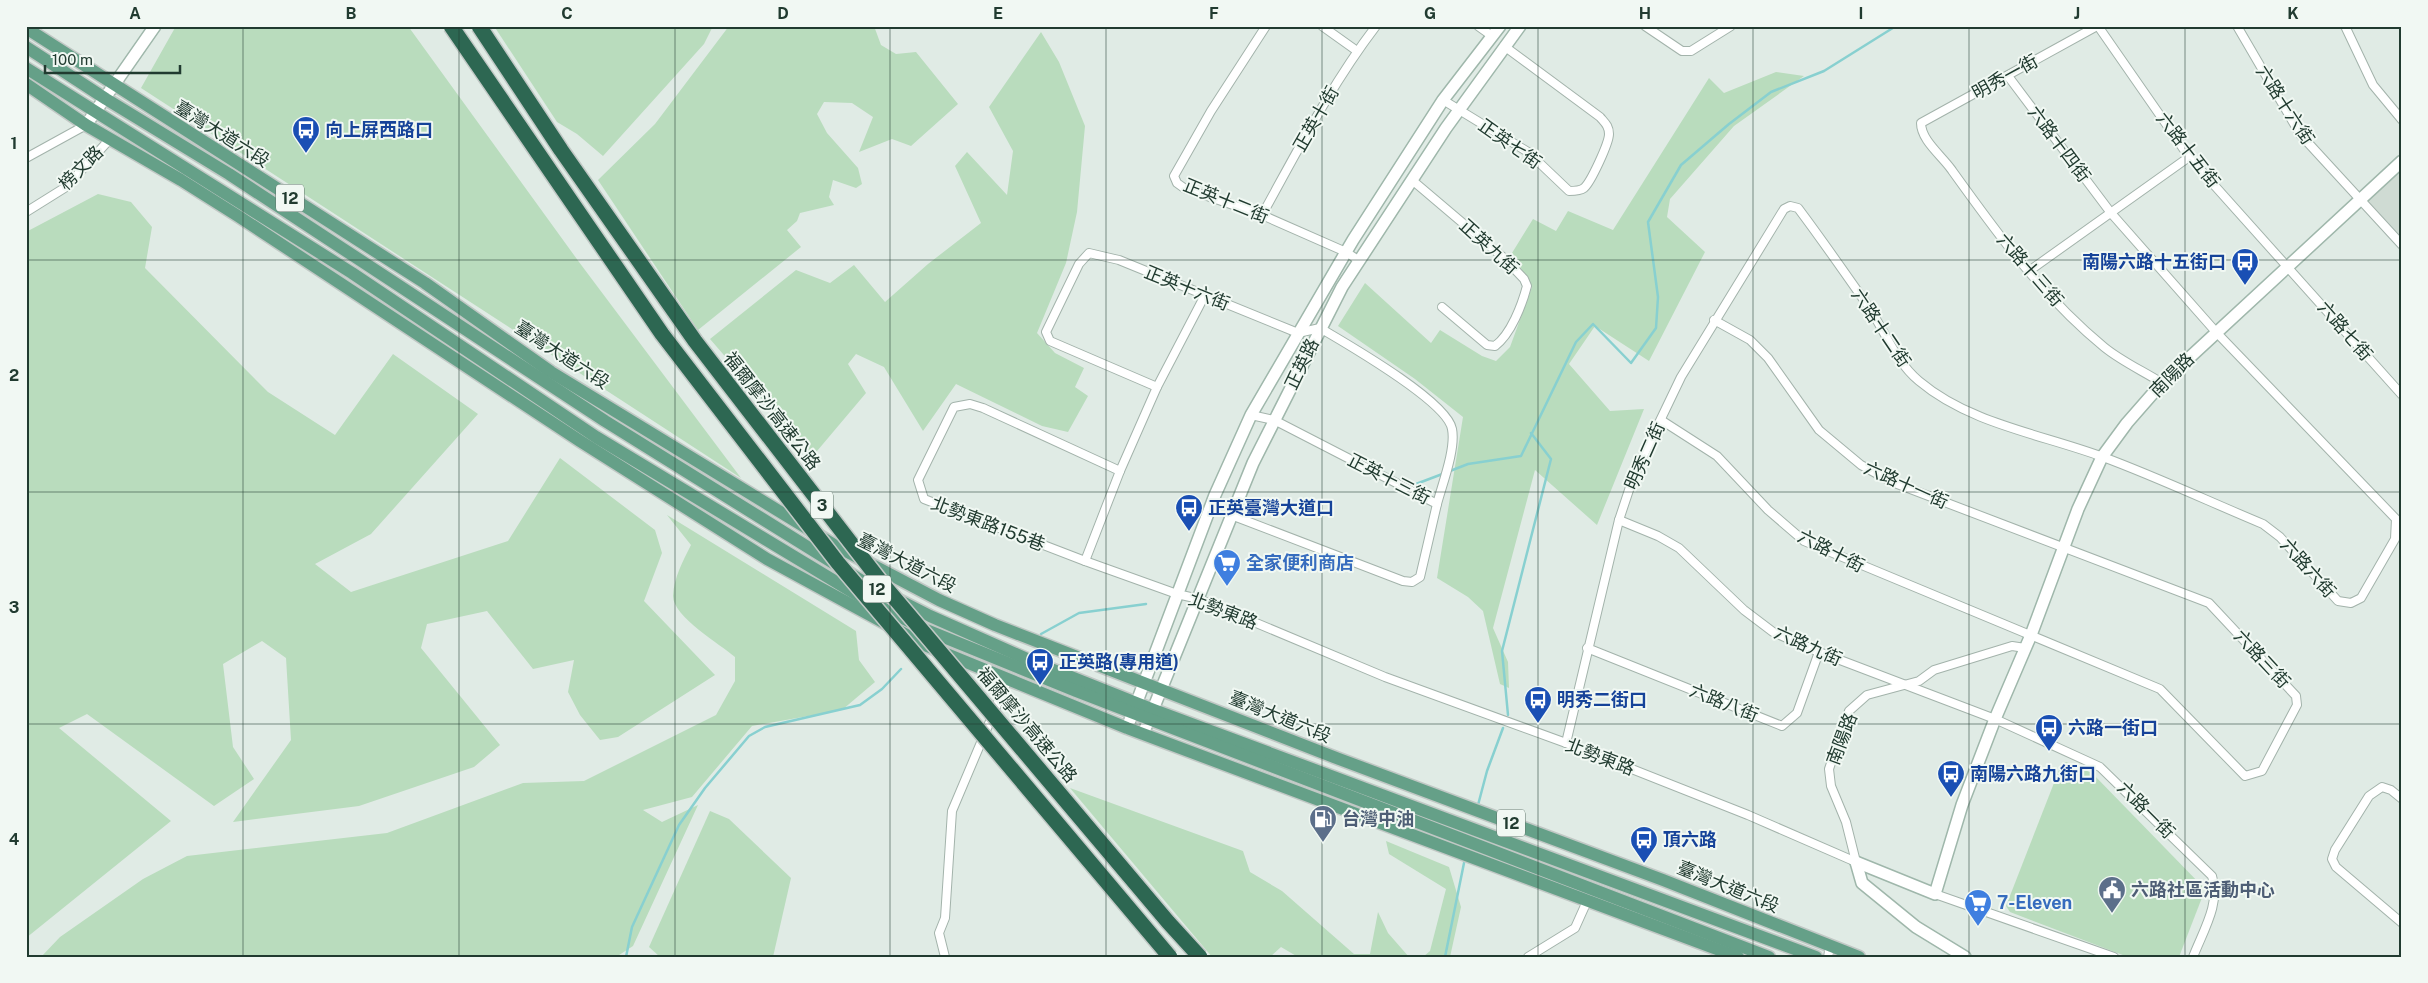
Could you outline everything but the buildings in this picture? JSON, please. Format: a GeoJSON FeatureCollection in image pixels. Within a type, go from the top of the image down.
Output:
{"type":"FeatureCollection","features":[{"type":"Feature","properties":{"kind":"highway","name":"3"},"geometry":{"type":"LineString","coordinates":[[451,26],[662,334],[821,541],[1170,957]]}},
{"type":"Feature","properties":{"kind":"highway","name":"福爾摩沙高速公路"},"geometry":{"type":"LineString","coordinates":[[479,26],[561,150],[695,341],[881,582],[1168,922],[1200,957]]}},
{"type":"Feature","properties":{"kind":"main road","name":"臺灣大道六段"},"geometry":{"type":"LineString","coordinates":[[26,28],[425,283],[551,372],[836,546],[939,600],[995,625],[1339,759],[1663,880],[1829,952],[1860,957]]}},
{"type":"Feature","properties":{"kind":"main road","name":"臺灣大道六段"},"geometry":{"type":"LineString","coordinates":[[26,47],[106,99],[237,179],[605,421],[868,584],[930,616],[1134,708]]}},
{"type":"Feature","properties":{"kind":"main road","name":"臺灣大道六段"},"geometry":{"type":"LineString","coordinates":[[26,68],[352,273],[596,437],[861,597],[924,629],[1134,708],[1769,957]]}},
{"type":"Feature","properties":{"kind":"main road","name":"12"},"geometry":{"type":"LineString","coordinates":[[26,84],[86,125],[181,180],[580,441],[767,559],[927,646],[1007,681],[1126,728],[1321,802],[1588,899],[1738,957]]}},
{"type":"Feature","properties":{"kind":"main road","name":"臺灣大道六段"},"geometry":{"type":"LineString","coordinates":[[1152,715],[1816,957]]}},
{"type":"Feature","properties":{"kind":"street"},"geometry":{"type":"LineString","coordinates":[[26,158],[86,125],[106,99],[155,26]]}},
{"type":"Feature","properties":{"kind":"street","name":"正英十二街"},"geometry":{"type":"LineString","coordinates":[[1266,26],[1211,111],[1174,176],[1177,183],[1184,188],[1262,215],[1346,252],[1358,260]]}},
{"type":"Feature","properties":{"kind":"street"},"geometry":{"type":"LineString","coordinates":[[1322,26],[1357,51]]}},
{"type":"Feature","properties":{"kind":"street","name":"正英十街"},"geometry":{"type":"LineString","coordinates":[[1262,215],[1320,109],[1357,51],[1376,26]]}},
{"type":"Feature","properties":{"kind":"street"},"geometry":{"type":"LineString","coordinates":[[1478,26],[1492,36]]}},
{"type":"Feature","properties":{"kind":"street","name":"正英路"},"geometry":{"type":"LineString","coordinates":[[1126,728],[1216,495],[1251,415],[1346,252],[1443,100],[1500,26]]}},
{"type":"Feature","properties":{"kind":"street","name":"正英路"},"geometry":{"type":"LineString","coordinates":[[1143,734],[1199,599],[1231,515],[1274,420],[1320,328],[1358,260],[1504,46],[1520,26]]}},
{"type":"Feature","properties":{"kind":"street"},"geometry":{"type":"LineString","coordinates":[[1646,26],[1682,51],[1691,51],[1731,26]]}},
{"type":"Feature","properties":{"kind":"street","name":"明秀一街"},"geometry":{"type":"LineString","coordinates":[[1921,132],[1921,123],[2097,26]]}},
{"type":"Feature","properties":{"kind":"street","name":"六路十五街"},"geometry":{"type":"LineString","coordinates":[[2097,26],[2189,157],[2289,266]]}},
{"type":"Feature","properties":{"kind":"street","name":"六路十六街"},"geometry":{"type":"LineString","coordinates":[[2237,26],[2300,134],[2402,245]]}},
{"type":"Feature","properties":{"kind":"street"},"geometry":{"type":"LineString","coordinates":[[2345,26],[2372,85],[2402,120]]}},
{"type":"Feature","properties":{"kind":"street","name":"正英七街"},"geometry":{"type":"LineString","coordinates":[[1443,100],[1528,152],[1569,190],[1574,192],[1584,188],[1596,168],[1609,136],[1608,126],[1600,117],[1504,46]]}},
{"type":"Feature","properties":{"kind":"street","name":"六路十四街"},"geometry":{"type":"LineString","coordinates":[[2008,76],[2111,213],[2216,332]]}},
{"type":"Feature","properties":{"kind":"street","name":"六路十三街"},"geometry":{"type":"LineString","coordinates":[[1921,132],[1943,158],[2010,251],[2048,295],[2105,348],[2162,383]]}},
{"type":"Feature","properties":{"kind":"street","name":"榜文路"},"geometry":{"type":"LineString","coordinates":[[26,212],[66,187],[110,139]]}},
{"type":"Feature","properties":{"kind":"street"},"geometry":{"type":"LineString","coordinates":[[2029,271],[2189,157]]}},
{"type":"Feature","properties":{"kind":"street","name":"南陽路"},"geometry":{"type":"LineString","coordinates":[[1935,894],[1962,805],[1995,719],[2031,634],[2062,548],[2102,457],[2127,423],[2162,383],[2402,161]]}},
{"type":"Feature","properties":{"kind":"street","name":"正英九街"},"geometry":{"type":"LineString","coordinates":[[1412,180],[1504,258],[1524,279],[1527,286],[1523,301],[1502,341],[1495,346],[1487,345],[1442,307]]}},
{"type":"Feature","properties":{"kind":"street","name":"明秀二街"},"geometry":{"type":"LineString","coordinates":[[1566,744],[1587,648],[1619,520],[1634,475],[1681,377],[1714,320],[1784,209],[1790,206],[1798,208]]}},
{"type":"Feature","properties":{"kind":"street","name":"六路十二街"},"geometry":{"type":"LineString","coordinates":[[1798,208],[1869,307],[1902,364],[1919,381],[1955,406],[2012,428],[2102,457]]}},
{"type":"Feature","properties":{"kind":"street","name":"正英十六街"},"geometry":{"type":"LineString","coordinates":[[1157,387],[1050,341],[1046,332],[1079,264],[1089,253],[1100,254],[1298,333]]}},
{"type":"Feature","properties":{"kind":"street","name":"六路七街"},"geometry":{"type":"LineString","coordinates":[[2289,266],[2402,395]]}},
{"type":"Feature","properties":{"kind":"street"},"geometry":{"type":"LineString","coordinates":[[1085,561],[1120,471],[1157,387],[1205,295]]}},
{"type":"Feature","properties":{"kind":"street","name":"六路十一街"},"geometry":{"type":"LineString","coordinates":[[1714,320],[1750,340],[1768,358],[1819,430],[1861,465],[1892,482],[2062,548]]}},
{"type":"Feature","properties":{"kind":"street"},"geometry":{"type":"LineString","coordinates":[[1298,333],[1320,328],[1398,375],[1446,416],[1452,429],[1452,443],[1437,504]]}},
{"type":"Feature","properties":{"kind":"street","name":"六路六街"},"geometry":{"type":"LineString","coordinates":[[2102,457],[2263,524],[2280,537],[2338,601],[2351,603],[2361,598],[2394,539],[2396,519],[2216,332]]}},
{"type":"Feature","properties":{"kind":"street","name":"北勢東路155巷"},"geometry":{"type":"LineString","coordinates":[[1085,561],[924,498],[918,480],[954,407],[970,404],[983,408],[1120,471]]}},
{"type":"Feature","properties":{"kind":"street","name":"正英十三街"},"geometry":{"type":"LineString","coordinates":[[1231,515],[1403,581],[1412,582],[1420,577],[1437,504],[1274,420],[1251,415]]}},
{"type":"Feature","properties":{"kind":"street","name":"六路十街"},"geometry":{"type":"LineString","coordinates":[[1661,420],[1717,456],[1768,510],[1804,541],[1845,560],[2031,634]]}},
{"type":"Feature","properties":{"kind":"street","name":"六路九街"},"geometry":{"type":"LineString","coordinates":[[1619,520],[1658,536],[1679,548],[1744,610],[1773,632],[1903,685],[1995,719]]}},
{"type":"Feature","properties":{"kind":"street","name":"六路三街"},"geometry":{"type":"LineString","coordinates":[[2031,634],[2160,689],[2245,776],[2262,771],[2297,705],[2296,696],[2209,603],[2062,548]]}},
{"type":"Feature","properties":{"kind":"street","name":"北勢東路"},"geometry":{"type":"LineString","coordinates":[[1085,561],[1177,594],[1199,599],[1391,680],[1566,744],[1748,815],[1935,894],[2114,957]]}},
{"type":"Feature","properties":{"kind":"street","name":"南陽路"},"geometry":{"type":"LineString","coordinates":[[1856,862],[1846,822],[1832,786],[1829,769],[1849,712],[1866,695],[1919,681],[1934,670],[1967,658],[2012,646],[2025,648]]}},
{"type":"Feature","properties":{"kind":"street","name":"六路八街"},"geometry":{"type":"LineString","coordinates":[[1587,648],[1782,726],[1797,713],[1819,652]]}},
{"type":"Feature","properties":{"kind":"street"},"geometry":{"type":"LineString","coordinates":[[945,957],[939,933],[945,918],[952,811],[1007,681]]}},
{"type":"Feature","properties":{"kind":"street","name":"六路一街"},"geometry":{"type":"LineString","coordinates":[[1995,719],[2100,767],[2212,876],[2216,888],[2215,901],[2193,957]]}},
{"type":"Feature","properties":{"kind":"street"},"geometry":{"type":"LineString","coordinates":[[2402,799],[2391,790],[2382,787],[2369,796],[2335,850],[2332,859],[2336,867],[2402,923]]}},
{"type":"Feature","properties":{"kind":"street"},"geometry":{"type":"LineString","coordinates":[[1856,862],[1862,883],[1916,927],[1965,957]]}},
{"type":"Feature","properties":{"kind":"street"},"geometry":{"type":"LineString","coordinates":[[1528,957],[1575,928],[1588,899]]}},
{"type":"Feature","properties":{"kind":"shaded area"},"geometry":{"type":"Polygon","coordinates":[[[2402,168],[2402,238],[2367,200],[2402,168]]]}},
{"type":"Feature","properties":{"kind":"green space"},"geometry":{"type":"Polygon","coordinates":[[[176,26],[408,26],[579,262],[741,478],[141,88],[176,26]]]}},
{"type":"Feature","properties":{"kind":"green space"},"geometry":{"type":"Polygon","coordinates":[[[494,26],[713,26],[704,44],[603,156],[577,134],[557,122],[494,26]]]}},
{"type":"Feature","properties":{"kind":"green space"},"geometry":{"type":"Polygon","coordinates":[[[729,26],[874,26],[881,45],[896,54],[916,52],[958,104],[911,146],[892,139],[859,152],[873,117],[852,103],[824,102],[817,114],[827,133],[858,168],[862,184],[856,188],[833,180],[829,197],[834,205],[800,213],[797,221],[787,230],[801,247],[698,330],[598,180],[655,124],[729,26]]]}},
{"type":"Feature","properties":{"kind":"green space"},"geometry":{"type":"Polygon","coordinates":[[[1041,32],[1059,62],[1085,126],[1077,212],[1066,263],[1037,333],[1055,353],[1084,368],[1075,387],[1088,396],[1068,432],[1042,426],[956,384],[923,431],[884,367],[856,354],[848,364],[866,393],[812,457],[710,339],[796,270],[830,283],[854,265],[885,302],[928,264],[981,223],[955,166],[967,152],[1007,195],[1013,151],[989,107],[1041,32]]]}},
{"type":"Feature","properties":{"kind":"green space"},"geometry":{"type":"Polygon","coordinates":[[[1776,72],[1804,76],[1734,126],[1670,199],[1667,217],[1705,252],[1649,361],[1595,326],[1569,364],[1610,411],[1644,409],[1597,525],[1535,470],[1493,628],[1508,662],[1509,688],[1500,684],[1483,611],[1468,597],[1437,578],[1463,417],[1415,379],[1338,326],[1365,283],[1431,343],[1440,330],[1482,356],[1496,361],[1510,347],[1532,287],[1512,253],[1533,219],[1556,231],[1568,211],[1613,230],[1709,78],[1724,93],[1776,72]]]}},
{"type":"Feature","properties":{"kind":"green space"},"geometry":{"type":"Polygon","coordinates":[[[98,194],[131,202],[152,227],[145,268],[268,392],[335,435],[393,354],[478,414],[371,534],[315,564],[351,592],[508,541],[560,458],[655,530],[662,553],[644,601],[715,675],[618,737],[600,740],[580,715],[568,692],[574,660],[533,669],[487,611],[427,624],[421,648],[500,745],[474,767],[359,806],[233,822],[291,740],[286,658],[262,641],[223,664],[233,747],[254,779],[214,806],[87,714],[59,728],[171,821],[26,938],[26,232],[98,194]]]}},
{"type":"Feature","properties":{"kind":"green space"},"geometry":{"type":"Polygon","coordinates":[[[667,515],[856,631],[859,660],[875,682],[842,710],[752,726],[692,797],[643,810],[662,822],[698,805],[633,946],[616,957],[41,957],[60,937],[143,879],[187,856],[387,833],[523,783],[584,781],[716,715],[735,681],[735,657],[698,630],[675,604],[673,596],[675,582],[691,545],[667,515]]]}},
{"type":"Feature","properties":{"kind":"green space"},"geometry":{"type":"Polygon","coordinates":[[[2066,762],[2092,773],[2203,887],[2203,895],[2179,957],[2128,957],[2010,912],[2006,906],[2061,765],[2066,762]]]}},
{"type":"Feature","properties":{"kind":"green space"},"geometry":{"type":"Polygon","coordinates":[[[1070,788],[1243,851],[1250,872],[1282,891],[1354,954],[1370,954],[1378,912],[1388,933],[1409,957],[1298,957],[1281,947],[1270,957],[1212,957],[1070,788]]]}},
{"type":"Feature","properties":{"kind":"green space"},"geometry":{"type":"Polygon","coordinates":[[[710,811],[729,819],[791,878],[773,957],[660,957],[649,947],[710,811]]]}},
{"type":"Feature","properties":{"kind":"green space"},"geometry":{"type":"Polygon","coordinates":[[[1386,841],[1449,867],[1461,907],[1450,957],[1423,957],[1430,951],[1446,889],[1389,854],[1386,841]]]}},
{"type":"Feature","properties":{"kind":"waterway"},"geometry":{"type":"LineString","coordinates":[[1450,471],[1468,464],[1521,456],[1576,342],[1593,324],[1631,363],[1656,328],[1658,297],[1648,222],[1681,165],[1729,124],[1771,92],[1824,71],[1896,26]]}},
{"type":"Feature","properties":{"kind":"waterway"},"geometry":{"type":"LineString","coordinates":[[1508,715],[1502,651],[1551,459],[1531,433]]}},
{"type":"Feature","properties":{"kind":"waterway"},"geometry":{"type":"LineString","coordinates":[[1416,484],[1445,473]]}},
{"type":"Feature","properties":{"kind":"waterway"},"geometry":{"type":"LineString","coordinates":[[1041,634],[1079,613],[1146,604]]}},
{"type":"Feature","properties":{"kind":"waterway"},"geometry":{"type":"LineString","coordinates":[[626,957],[632,927],[679,825],[705,788],[749,736],[765,727],[860,705],[882,689],[901,669]]}},
{"type":"Feature","properties":{"kind":"waterway"},"geometry":{"type":"LineString","coordinates":[[1478,805],[1487,771],[1503,728]]}},
{"type":"Feature","properties":{"kind":"waterway"},"geometry":{"type":"LineString","coordinates":[[1445,957],[1464,863]]}},
{"type":"Feature","properties":{"kind":"place","name":"向上屏西路口"},"geometry":{"type":"Point","coordinates":[306,154]}},
{"type":"Feature","properties":{"kind":"place","name":"南陽六路十五街口"},"geometry":{"type":"Point","coordinates":[2245,286]}},
{"type":"Feature","properties":{"kind":"place","name":"正英臺灣大道口"},"geometry":{"type":"Point","coordinates":[1189,532]}},
{"type":"Feature","properties":{"kind":"place","name":"全家便利商店"},"geometry":{"type":"Point","coordinates":[1227,587]}},
{"type":"Feature","properties":{"kind":"place","name":"正英路(專用道)"},"geometry":{"type":"Point","coordinates":[1040,686]}},
{"type":"Feature","properties":{"kind":"place","name":"明秀二街口"},"geometry":{"type":"Point","coordinates":[1538,724]}},
{"type":"Feature","properties":{"kind":"place","name":"六路一街口"},"geometry":{"type":"Point","coordinates":[2049,752]}},
{"type":"Feature","properties":{"kind":"place","name":"南陽六路九街口"},"geometry":{"type":"Point","coordinates":[1951,798]}},
{"type":"Feature","properties":{"kind":"place","name":"台灣中油"},"geometry":{"type":"Point","coordinates":[1323,843]}},
{"type":"Feature","properties":{"kind":"place","name":"頂六路"},"geometry":{"type":"Point","coordinates":[1644,864]}},
{"type":"Feature","properties":{"kind":"place","name":"六路社區活動中心"},"geometry":{"type":"Point","coordinates":[2112,914]}},
{"type":"Feature","properties":{"kind":"place","name":"7-Eleven"},"geometry":{"type":"Point","coordinates":[1978,927]}}]}
